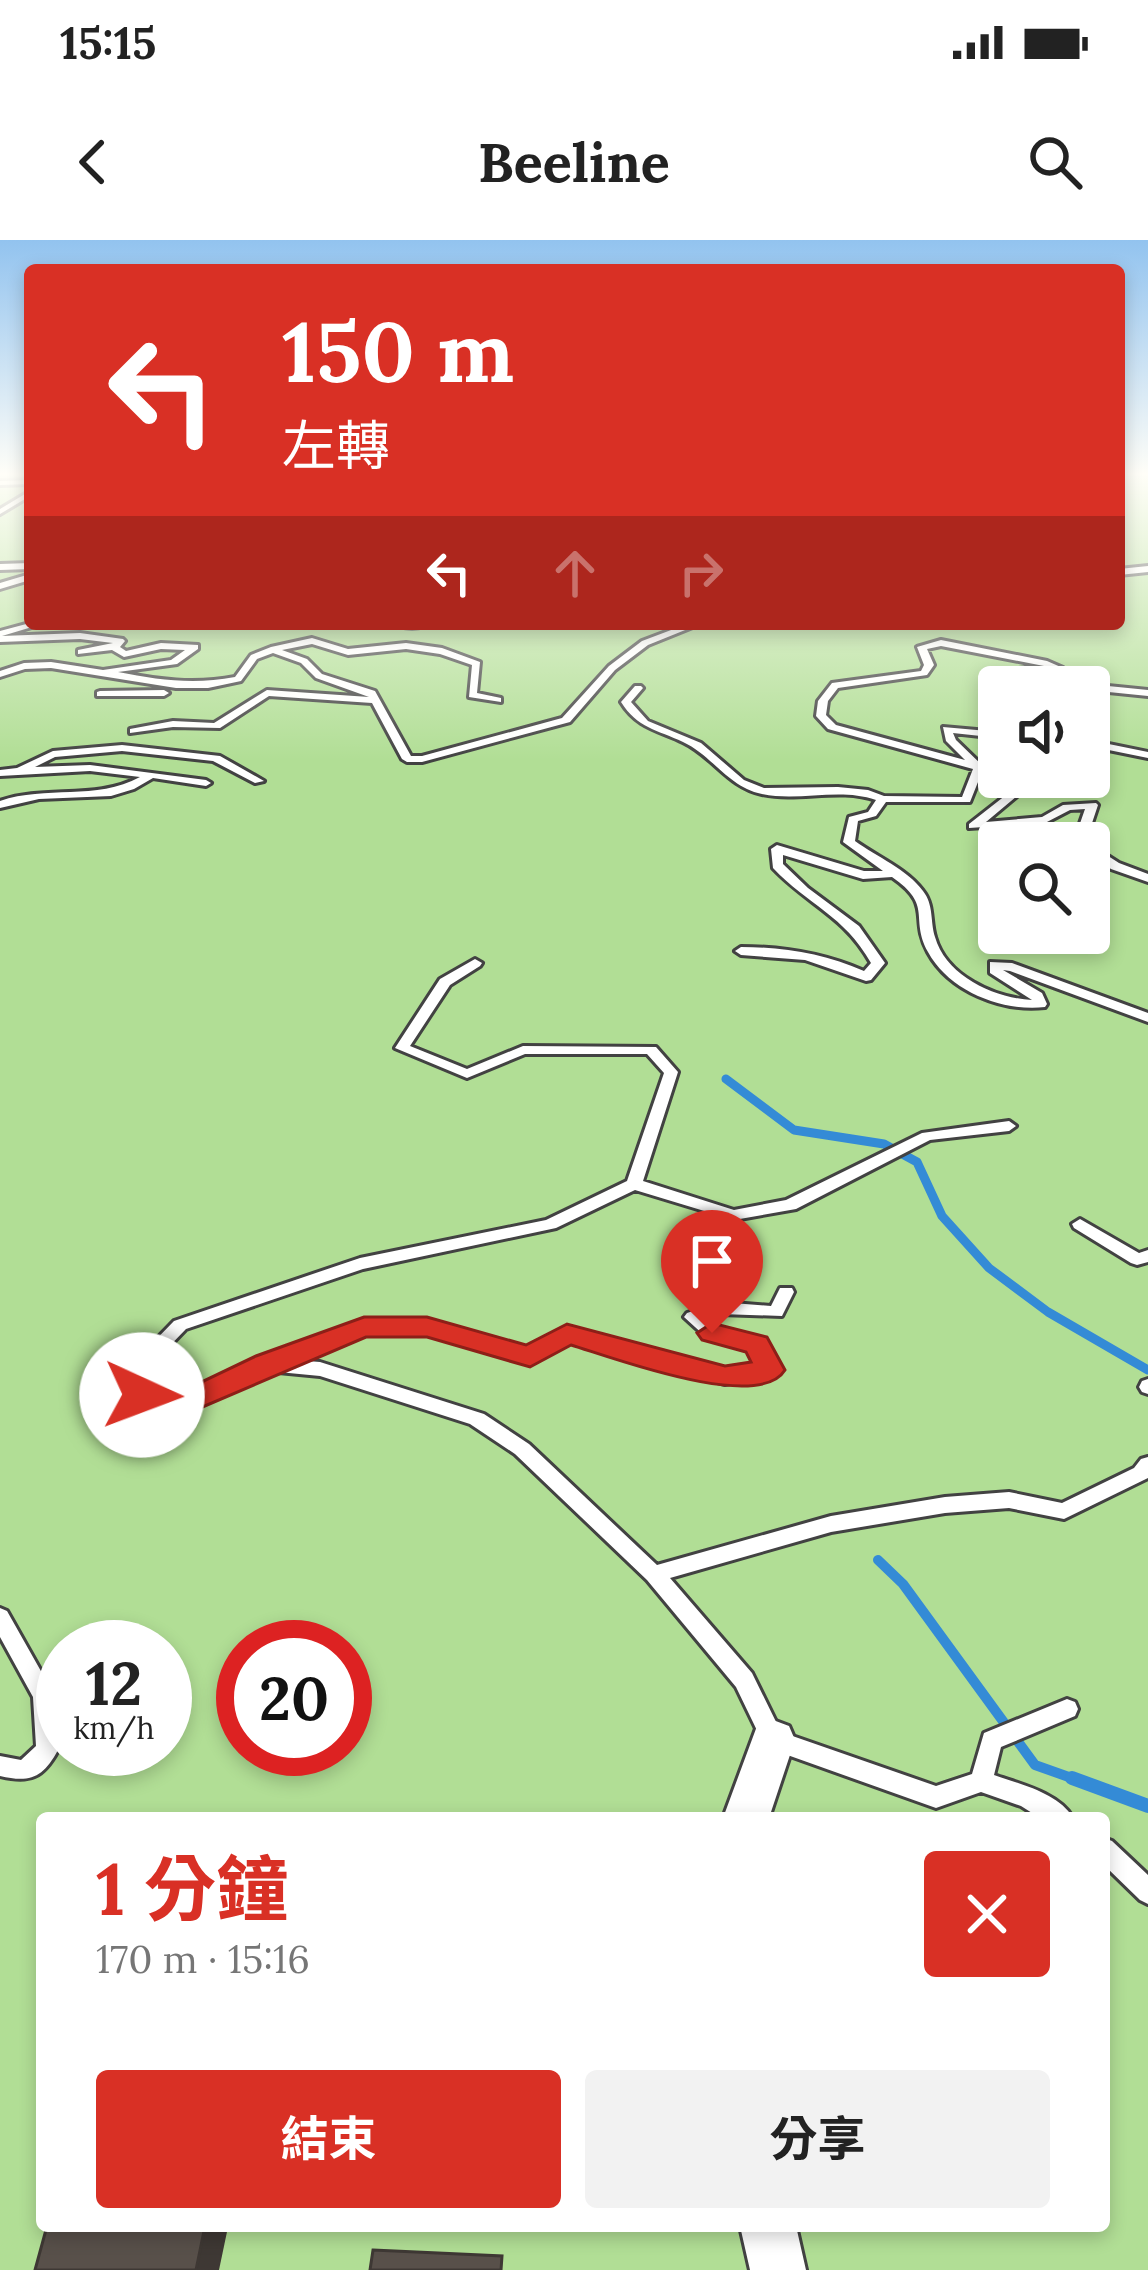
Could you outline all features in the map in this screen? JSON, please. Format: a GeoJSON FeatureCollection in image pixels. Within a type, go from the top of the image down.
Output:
{"type":"FeatureCollection","features":[{"type":"Feature","properties":{"kind":"street"},"geometry":{"type":"LineString","coordinates":[[748,1812],[773,1740]]}},
{"type":"Feature","properties":{"kind":"street"},"geometry":{"type":"LineString","coordinates":[[769,2232],[778,2270]]}},
{"type":"Feature","properties":{"kind":"lane"},"geometry":{"type":"LineString","coordinates":[[273,650],[304,661],[320,676],[372,693],[407,759],[489,743],[566,720],[612,668],[645,643],[679,630]]}},
{"type":"Feature","properties":{"kind":"lane"},"geometry":{"type":"LineString","coordinates":[[0,637],[108,636],[120,641],[114,647],[81,652]]}},
{"type":"Feature","properties":{"kind":"lane"},"geometry":{"type":"LineString","coordinates":[[0,674],[40,663],[180,687],[238,680],[254,657],[312,641],[348,652],[406,646],[442,651],[477,664],[472,695],[497,700]]}},
{"type":"Feature","properties":{"kind":"lane"},"geometry":{"type":"LineString","coordinates":[[978,766],[832,728],[821,716],[823,700],[835,686],[924,673],[929,665],[922,647],[941,643],[1052,666]]}},
{"type":"Feature","properties":{"kind":"lane"},"geometry":{"type":"LineString","coordinates":[[88,672],[175,662],[195,647],[161,646],[124,654],[114,647]]}},
{"type":"Feature","properties":{"kind":"lane"},"geometry":{"type":"LineString","coordinates":[[100,694],[173,693],[180,687]]}},
{"type":"Feature","properties":{"kind":"lane"},"geometry":{"type":"LineString","coordinates":[[638,688],[626,702],[635,719],[707,750],[721,772],[762,791],[837,788],[883,799],[966,800],[978,772]]}},
{"type":"Feature","properties":{"kind":"lane"},"geometry":{"type":"LineString","coordinates":[[1110,689],[1148,692]]}},
{"type":"Feature","properties":{"kind":"lane"},"geometry":{"type":"LineString","coordinates":[[134,731],[173,724],[216,726],[268,693],[372,700]]}},
{"type":"Feature","properties":{"kind":"lane"},"geometry":{"type":"LineString","coordinates":[[978,733],[947,729],[951,741],[978,765]]}},
{"type":"Feature","properties":{"kind":"lane"},"geometry":{"type":"LineString","coordinates":[[1110,747],[1142,753],[1148,743]]}},
{"type":"Feature","properties":{"kind":"lane"},"geometry":{"type":"LineString","coordinates":[[19,771],[53,754],[122,748],[216,758],[259,781]]}},
{"type":"Feature","properties":{"kind":"lane"},"geometry":{"type":"LineString","coordinates":[[0,773],[90,768],[206,783]]}},
{"type":"Feature","properties":{"kind":"lane"},"geometry":{"type":"LineString","coordinates":[[0,805],[35,795],[110,797],[151,775]]}},
{"type":"Feature","properties":{"kind":"lane"},"geometry":{"type":"LineString","coordinates":[[978,822],[1009,798]]}},
{"type":"Feature","properties":{"kind":"lane"},"geometry":{"type":"LineString","coordinates":[[883,799],[872,814],[854,819],[849,842],[888,874],[916,888],[928,915],[928,936],[940,956],[993,1000],[1017,1006],[1040,1004],[1037,996],[997,973],[995,965],[1012,967],[1148,1018]]}},
{"type":"Feature","properties":{"kind":"lane"},"geometry":{"type":"LineString","coordinates":[[1022,822],[1046,820],[1067,807],[1092,805],[1086,822]]}},
{"type":"Feature","properties":{"kind":"lane"},"geometry":{"type":"LineString","coordinates":[[742,951],[784,950],[837,963],[866,977],[878,963],[862,931],[833,905],[796,888],[776,865],[776,849],[863,875],[888,874]]}},
{"type":"Feature","properties":{"kind":"lane"},"geometry":{"type":"LineString","coordinates":[[1110,862],[1148,878]]}},
{"type":"Feature","properties":{"kind":"lane"},"geometry":{"type":"LineString","coordinates":[[475,963],[445,982],[402,1048],[467,1074],[523,1050],[652,1050],[671,1072],[634,1184]]}},
{"type":"Feature","properties":{"kind":"lane"},"geometry":{"type":"LineString","coordinates":[[786,1292],[776,1312],[719,1308],[693,1317],[712,1333],[756,1344],[770,1370],[725,1377],[567,1334],[530,1357],[427,1327],[364,1327],[266,1364],[172,1409],[142,1395],[148,1357],[180,1325],[360,1264],[550,1224],[634,1184],[734,1215],[790,1205],[927,1136],[1009,1126]]}},
{"type":"Feature","properties":{"kind":"lane"},"geometry":{"type":"LineString","coordinates":[[1080,1224],[1137,1259],[1148,1256]]}},
{"type":"Feature","properties":{"kind":"lane"},"geometry":{"type":"LineString","coordinates":[[266,1364],[320,1369],[478,1419],[523,1449],[654,1574],[744,1680],[773,1740],[936,1797],[981,1781],[1051,1812]]}},
{"type":"Feature","properties":{"kind":"lane"},"geometry":{"type":"LineString","coordinates":[[654,1574],[831,1524],[945,1504],[1010,1500],[1064,1510],[1141,1473],[1148,1464]]}},
{"type":"Feature","properties":{"kind":"lane"},"geometry":{"type":"LineString","coordinates":[[0,1617],[44,1696],[46,1750],[25,1771],[0,1766]]}},
{"type":"Feature","properties":{"kind":"lane"},"geometry":{"type":"LineString","coordinates":[[981,1781],[992,1740],[1067,1709]]}},
{"type":"Feature","properties":{"kind":"lane"},"geometry":{"type":"LineString","coordinates":[[1110,1856],[1148,1892]]}},
{"type":"Feature","properties":{"kind":"green space"},"geometry":{"type":"Polygon","coordinates":[[[0,570],[24,570],[24,630],[1125,630],[1125,570],[1148,570],[1148,2270],[0,2270],[0,570]]]}},
{"type":"Feature","properties":{"kind":"building"},"geometry":{"type":"Polygon","coordinates":[[[45,2232],[204,2232],[196,2270],[35,2270],[45,2232]]]}},
{"type":"Feature","properties":{"kind":"building"},"geometry":{"type":"Polygon","coordinates":[[[373,2250],[502,2256],[501,2270],[370,2270],[373,2250]]]}},
{"type":"Feature","properties":{"kind":"waterway"},"geometry":{"type":"LineString","coordinates":[[726,1079],[794,1130],[884,1144],[917,1162],[942,1216],[989,1268],[1048,1312],[1148,1370]]}},
{"type":"Feature","properties":{"kind":"waterway"},"geometry":{"type":"LineString","coordinates":[[878,1560],[903,1584],[1035,1765],[1080,1781]]}},
{"type":"Feature","properties":{"kind":"waterway"},"geometry":{"type":"LineString","coordinates":[[1072,1778],[1148,1806]]}},
{"type":"Feature","properties":{"kind":"route"},"geometry":{"type":"LineString","coordinates":[[142,1395],[172,1409],[266,1364],[364,1327],[427,1327],[530,1357],[567,1334],[725,1377],[770,1370],[756,1344],[712,1333]]}}]}
